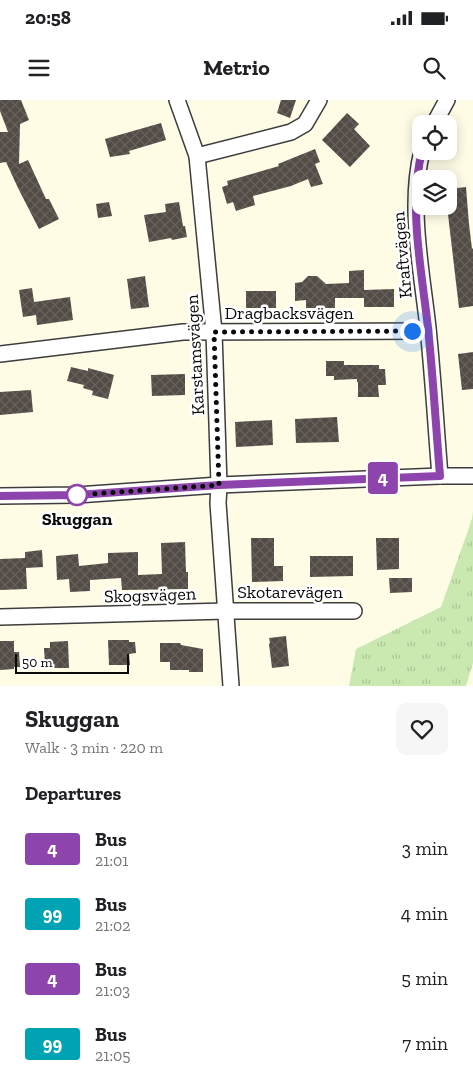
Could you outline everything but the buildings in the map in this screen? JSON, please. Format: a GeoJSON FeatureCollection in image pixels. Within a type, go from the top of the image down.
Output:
{"type":"FeatureCollection","features":[{"type":"Feature","properties":{"kind":"street","name":"Karstamsvägen"},"geometry":{"type":"LineString","coordinates":[[178,100],[197,156],[214,332],[218,503],[226,611]]}},
{"type":"Feature","properties":{"kind":"street"},"geometry":{"type":"LineString","coordinates":[[197,156],[291,132],[305,124],[319,100]]}},
{"type":"Feature","properties":{"kind":"street"},"geometry":{"type":"LineString","coordinates":[[439,115],[447,100]]}},
{"type":"Feature","properties":{"kind":"street","name":"Kraftvägen"},"geometry":{"type":"LineString","coordinates":[[420,160],[417,171],[415,211],[428,331],[440,476]]}},
{"type":"Feature","properties":{"kind":"street","name":"Dragbacksvägen"},"geometry":{"type":"LineString","coordinates":[[0,354],[183,332],[428,331]]}},
{"type":"Feature","properties":{"kind":"street"},"geometry":{"type":"LineString","coordinates":[[0,496],[77,495],[219,485],[473,476]]}},
{"type":"Feature","properties":{"kind":"street"},"geometry":{"type":"LineString","coordinates":[[226,611],[231,686]]}},
{"type":"Feature","properties":{"kind":"street","name":"Skotarevägen"},"geometry":{"type":"LineString","coordinates":[[226,611],[354,611]]}},
{"type":"Feature","properties":{"kind":"street","name":"Skogsvägen"},"geometry":{"type":"LineString","coordinates":[[0,617],[226,611]]}},
{"type":"Feature","properties":{"kind":"green space"},"geometry":{"type":"Polygon","coordinates":[[[473,511],[473,663],[466,686],[349,686],[356,649],[441,607],[472,519],[473,511]]]}},
{"type":"Feature","properties":{"kind":"bus line","name":"4"},"geometry":{"type":"LineString","coordinates":[[0,496],[77,495],[219,485],[440,476],[428,331],[415,211],[417,171],[420,160]]}},
{"type":"Feature","properties":{"kind":"place","name":"Skuggan"},"geometry":{"type":"Point","coordinates":[77,495]}},
{"type":"Feature","properties":{"kind":"route"},"geometry":{"type":"LineString","coordinates":[[77,495],[219,485],[214,332],[412,331]]}}]}
